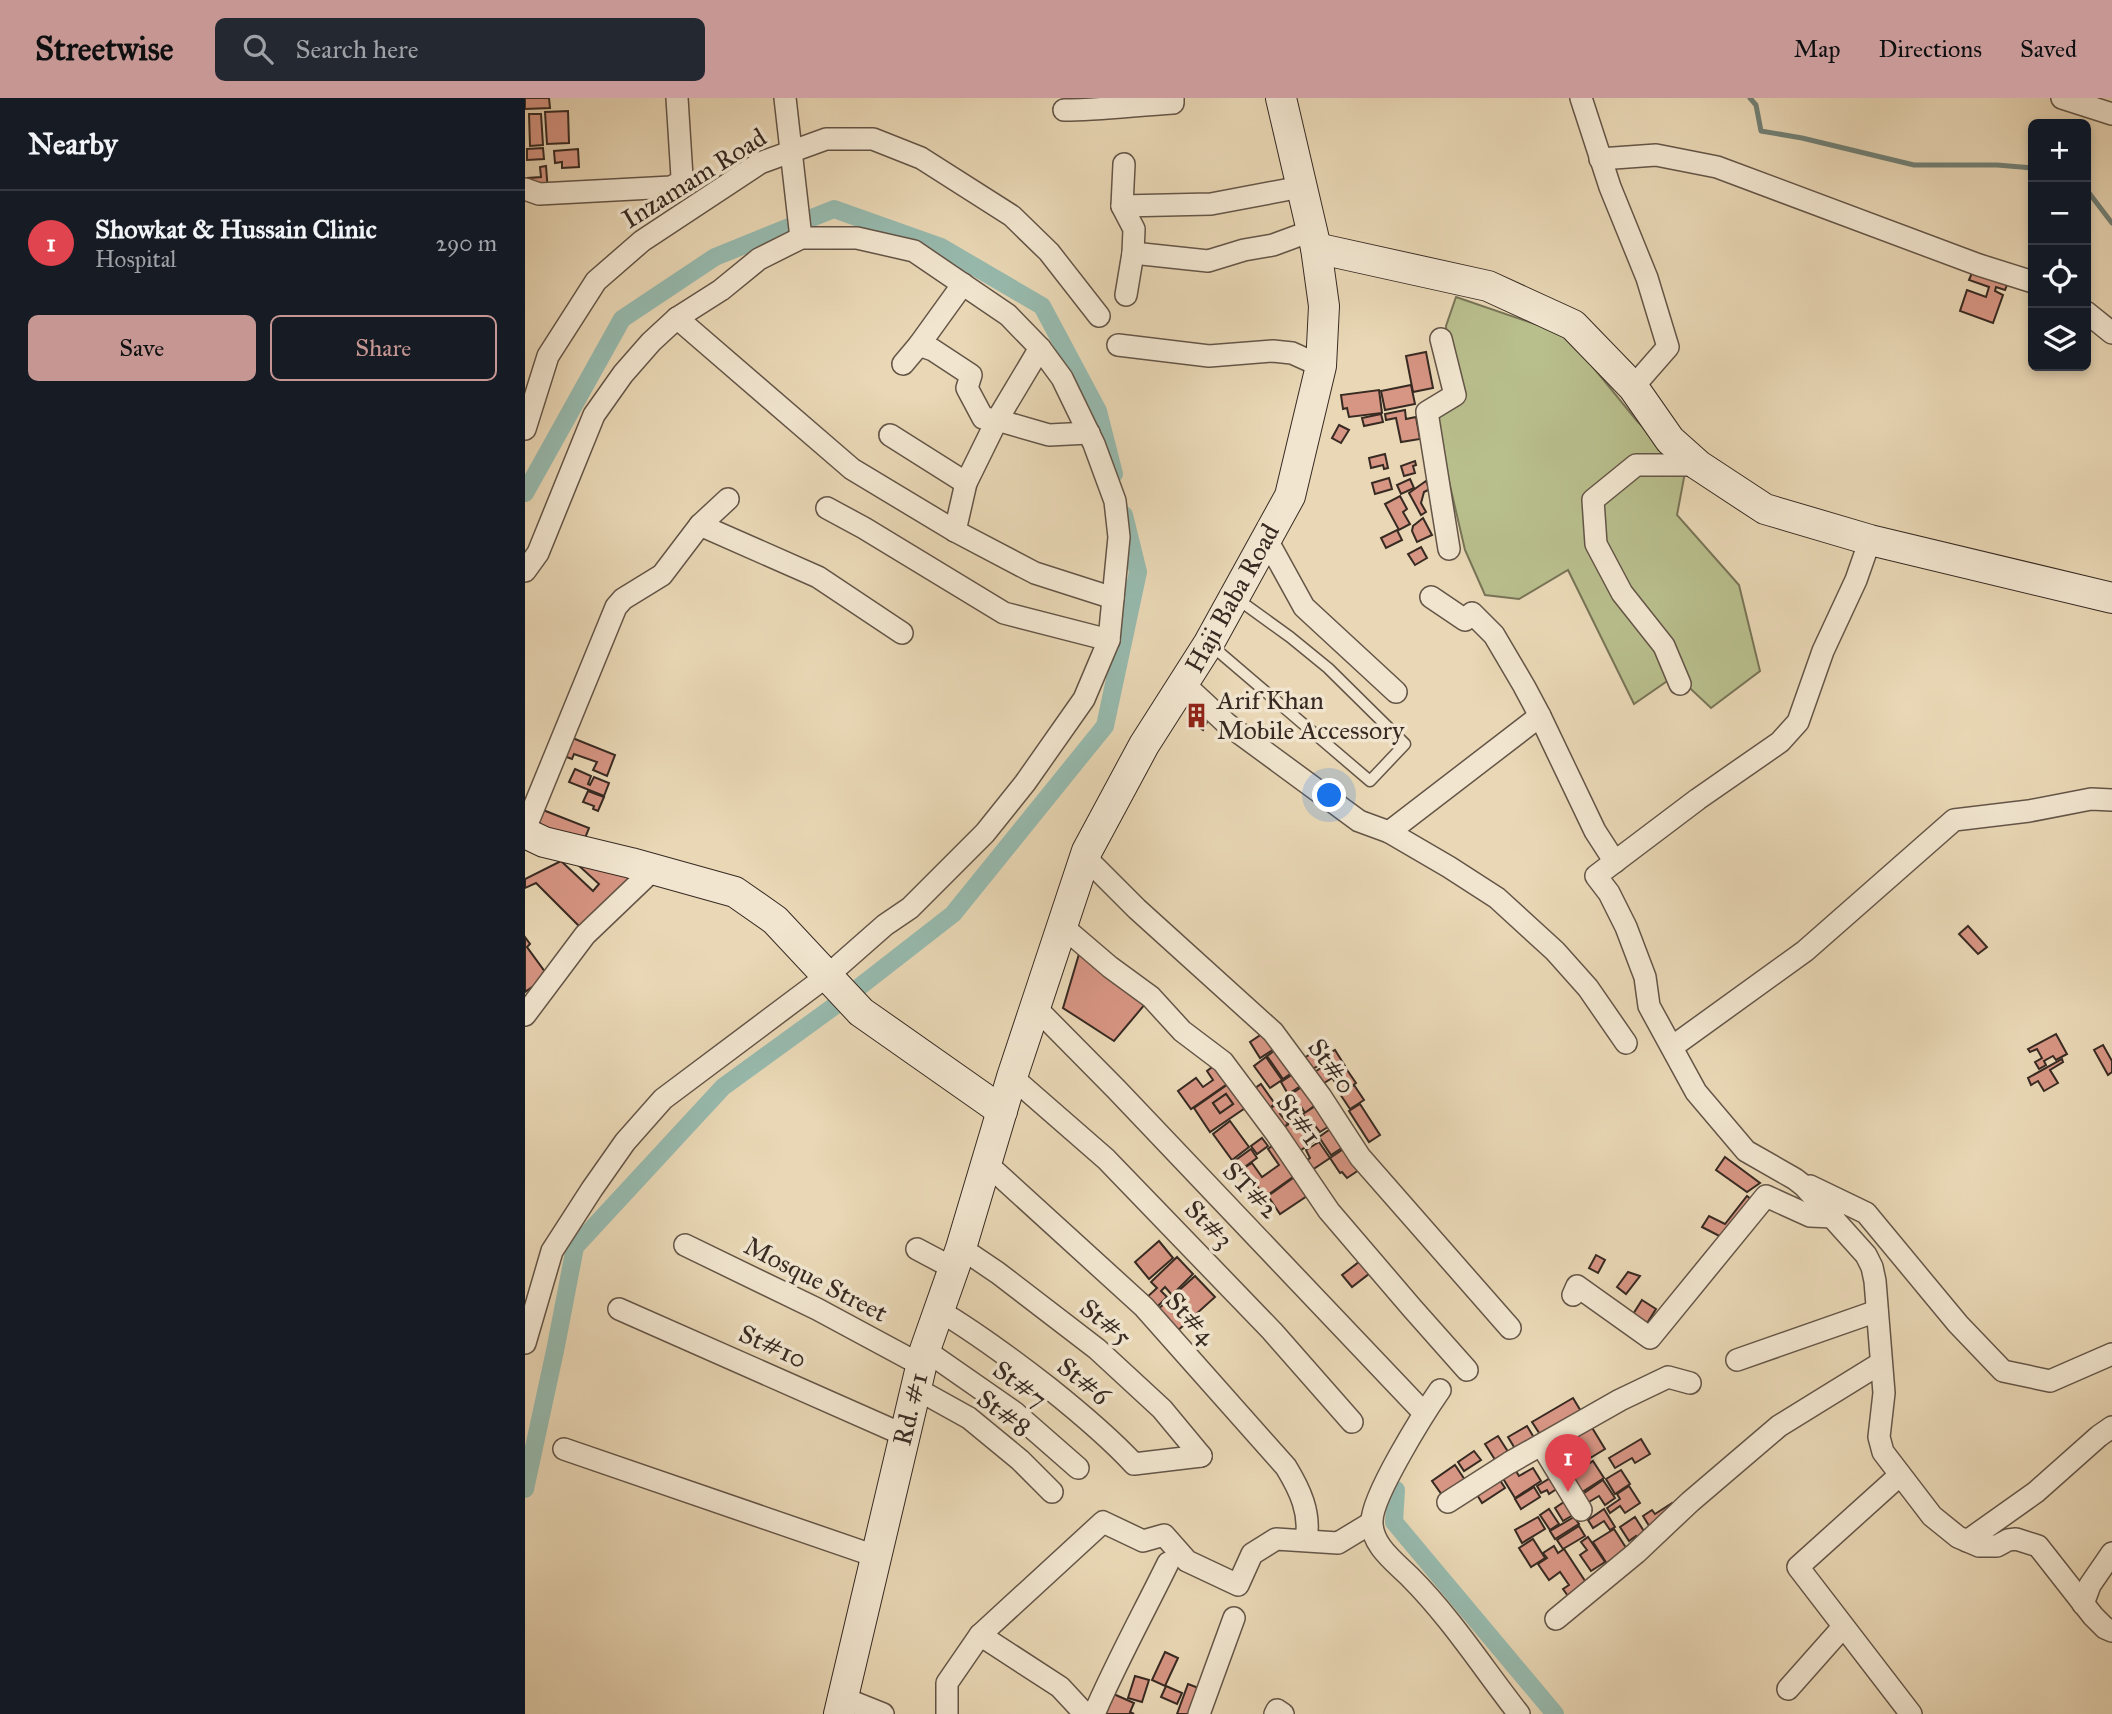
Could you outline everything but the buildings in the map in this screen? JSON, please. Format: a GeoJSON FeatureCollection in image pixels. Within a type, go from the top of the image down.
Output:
{"type":"FeatureCollection","features":[{"type":"Feature","properties":{"kind":"main road","name":"Haji Baba Road"},"geometry":{"type":"LineString","coordinates":[[1002,1111],[1085,857],[1144,745],[1209,643],[1290,496],[1321,366],[1324,306],[1314,239],[1281,98]]}},
{"type":"Feature","properties":{"kind":"main road"},"geometry":{"type":"LineString","coordinates":[[1314,239],[1488,286],[1573,325],[1633,387],[1671,440],[1698,465],[1765,509],[1870,540],[2112,598]]}},
{"type":"Feature","properties":{"kind":"main road"},"geometry":{"type":"LineString","coordinates":[[525,831],[544,842],[735,892],[775,920],[864,1014],[1002,1111]]}},
{"type":"Feature","properties":{"kind":"main road","name":"Rd. #1"},"geometry":{"type":"LineString","coordinates":[[841,1706],[920,1368],[1002,1111]]}},
{"type":"Feature","properties":{"kind":"street"},"geometry":{"type":"LineString","coordinates":[[525,190],[539,194],[671,187],[679,183],[682,177],[677,98]]}},
{"type":"Feature","properties":{"kind":"street"},"geometry":{"type":"LineString","coordinates":[[785,98],[801,238]]}},
{"type":"Feature","properties":{"kind":"street"},"geometry":{"type":"LineString","coordinates":[[1064,110],[1173,103],[1173,98]]}},
{"type":"Feature","properties":{"kind":"street"},"geometry":{"type":"LineString","coordinates":[[1581,98],[1600,159],[1647,278],[1668,347],[1633,387]]}},
{"type":"Feature","properties":{"kind":"street"},"geometry":{"type":"LineString","coordinates":[[2062,98],[2112,114]]}},
{"type":"Feature","properties":{"kind":"street","name":"Inzamam Road"},"geometry":{"type":"LineString","coordinates":[[525,429],[548,356],[596,281],[642,241],[759,163],[826,139],[873,139],[921,158],[1012,216],[1049,252],[1099,316]]}},
{"type":"Feature","properties":{"kind":"street"},"geometry":{"type":"LineString","coordinates":[[1600,159],[1656,155],[1717,167],[1979,265],[2028,280]]}},
{"type":"Feature","properties":{"kind":"street"},"geometry":{"type":"LineString","coordinates":[[1124,164],[1122,206],[1133,229],[1133,253],[1126,295]]}},
{"type":"Feature","properties":{"kind":"street"},"geometry":{"type":"LineString","coordinates":[[1122,206],[1210,204],[1301,187]]}},
{"type":"Feature","properties":{"kind":"street"},"geometry":{"type":"LineString","coordinates":[[525,571],[538,553],[594,415],[623,374],[677,318],[720,290],[759,259],[801,238],[857,238],[914,251],[1008,315],[1040,348],[1062,378],[1089,433],[1115,501],[1119,537],[1109,640],[1084,699],[1025,783],[985,833],[910,908],[885,925],[829,978],[663,1099],[625,1142],[552,1251],[525,1343]]}},
{"type":"Feature","properties":{"kind":"street"},"geometry":{"type":"LineString","coordinates":[[1133,253],[1207,261],[1244,250],[1314,239]]}},
{"type":"Feature","properties":{"kind":"street"},"geometry":{"type":"LineString","coordinates":[[903,364],[963,284]]}},
{"type":"Feature","properties":{"kind":"street"},"geometry":{"type":"LineString","coordinates":[[2091,316],[2112,333]]}},
{"type":"Feature","properties":{"kind":"street"},"geometry":{"type":"LineString","coordinates":[[677,318],[852,469],[955,531],[1035,573],[1113,598]]}},
{"type":"Feature","properties":{"kind":"street"},"geometry":{"type":"LineString","coordinates":[[1441,339],[1455,395],[1427,412],[1449,549]]}},
{"type":"Feature","properties":{"kind":"street"},"geometry":{"type":"LineString","coordinates":[[919,345],[933,350],[971,375],[967,388],[983,418],[1049,435],[1089,433]]}},
{"type":"Feature","properties":{"kind":"street"},"geometry":{"type":"LineString","coordinates":[[1118,345],[1209,356],[1273,351],[1292,353],[1321,366]]}},
{"type":"Feature","properties":{"kind":"street"},"geometry":{"type":"LineString","coordinates":[[955,531],[966,483],[997,420],[1040,348]]}},
{"type":"Feature","properties":{"kind":"street"},"geometry":{"type":"LineString","coordinates":[[890,435],[966,483]]}},
{"type":"Feature","properties":{"kind":"street"},"geometry":{"type":"LineString","coordinates":[[1680,684],[1664,646],[1622,593],[1596,544],[1593,500],[1636,465],[1698,465]]}},
{"type":"Feature","properties":{"kind":"street"},"geometry":{"type":"LineString","coordinates":[[525,831],[616,607],[623,599],[662,575],[700,525],[728,499]]}},
{"type":"Feature","properties":{"kind":"street"},"geometry":{"type":"LineString","coordinates":[[827,508],[864,527],[1004,612],[1109,640]]}},
{"type":"Feature","properties":{"kind":"street"},"geometry":{"type":"LineString","coordinates":[[700,525],[818,577],[902,633]]}},
{"type":"Feature","properties":{"kind":"street"},"geometry":{"type":"LineString","coordinates":[[1266,538],[1304,607],[1396,692]]}},
{"type":"Feature","properties":{"kind":"street"},"geometry":{"type":"LineString","coordinates":[[1870,540],[1856,580],[1823,651],[1798,722],[1780,742],[1697,799],[1596,876],[1609,893],[1626,928],[1644,977],[1649,1006],[1696,1093],[1746,1151],[1795,1179],[1866,1213],[1958,1324],[2003,1371],[2050,1381],[2112,1354]]}},
{"type":"Feature","properties":{"kind":"street"},"geometry":{"type":"LineString","coordinates":[[1431,597],[1469,616],[1494,635],[1540,716],[1595,831],[1615,862]]}},
{"type":"Feature","properties":{"kind":"street"},"geometry":{"type":"LineString","coordinates":[[1184,684],[1227,724],[1359,821],[1389,832],[1497,898],[1563,960],[1588,988],[1626,1043]]}},
{"type":"Feature","properties":{"kind":"street"},"geometry":{"type":"LineString","coordinates":[[1389,832],[1540,716]]}},
{"type":"Feature","properties":{"kind":"street"},"geometry":{"type":"LineString","coordinates":[[1672,1046],[1805,951],[1954,820],[2029,811],[2091,799],[2112,800]]}},
{"type":"Feature","properties":{"kind":"street","name":"St#0"},"geometry":{"type":"LineString","coordinates":[[1085,857],[1137,909],[1273,1032],[1321,1097],[1360,1157],[1510,1328]]}},
{"type":"Feature","properties":{"kind":"street"},"geometry":{"type":"LineString","coordinates":[[525,1015],[585,934],[653,870]]}},
{"type":"Feature","properties":{"kind":"street","name":"St#1"},"geometry":{"type":"LineString","coordinates":[[1062,926],[1151,998],[1182,1031],[1223,1062],[1329,1211],[1467,1370]]}},
{"type":"Feature","properties":{"kind":"street","name":"ST#2"},"geometry":{"type":"LineString","coordinates":[[1035,1007],[1424,1413]]}},
{"type":"Feature","properties":{"kind":"street","name":"St#3"},"geometry":{"type":"LineString","coordinates":[[1012,1077],[1106,1160],[1272,1331],[1352,1422]]}},
{"type":"Feature","properties":{"kind":"street","name":"St#4"},"geometry":{"type":"LineString","coordinates":[[987,1164],[1144,1307],[1286,1467],[1299,1489],[1309,1525],[1306,1540]]}},
{"type":"Feature","properties":{"kind":"street"},"geometry":{"type":"LineString","coordinates":[[1795,1179],[1834,1217],[1873,1267],[1884,1393],[1879,1437],[1883,1452],[1932,1516],[1958,1536],[1979,1546],[1997,1546],[2016,1539],[2038,1546],[2083,1604],[2105,1628],[2112,1631]]}},
{"type":"Feature","properties":{"kind":"street"},"geometry":{"type":"LineString","coordinates":[[1573,1296],[1577,1286],[1650,1338],[1766,1196],[1811,1216],[1834,1217]]}},
{"type":"Feature","properties":{"kind":"street","name":"Mosque Street"},"geometry":{"type":"LineString","coordinates":[[685,1245],[817,1310],[920,1368]]}},
{"type":"Feature","properties":{"kind":"street","name":"St#5"},"geometry":{"type":"LineString","coordinates":[[916,1249],[957,1258],[998,1273],[1097,1349],[1162,1409],[1201,1456]]}},
{"type":"Feature","properties":{"kind":"street","name":"St#10"},"geometry":{"type":"LineString","coordinates":[[619,1309],[904,1435]]}},
{"type":"Feature","properties":{"kind":"street","name":"St#6"},"geometry":{"type":"LineString","coordinates":[[938,1310],[1011,1358],[1075,1409],[1134,1464],[1201,1456]]}},
{"type":"Feature","properties":{"kind":"street"},"geometry":{"type":"LineString","coordinates":[[1737,1360],[1877,1311]]}},
{"type":"Feature","properties":{"kind":"street"},"geometry":{"type":"LineString","coordinates":[[1556,1619],[1636,1553],[1779,1426],[1881,1363]]}},
{"type":"Feature","properties":{"kind":"street","name":"St#7"},"geometry":{"type":"LineString","coordinates":[[920,1368],[1014,1412],[1078,1468]]}},
{"type":"Feature","properties":{"kind":"street","name":"St#8"},"geometry":{"type":"LineString","coordinates":[[920,1368],[969,1418],[1020,1460],[1052,1492]]}},
{"type":"Feature","properties":{"kind":"street"},"geometry":{"type":"LineString","coordinates":[[1448,1502],[1620,1400],[1668,1377],[1690,1383]]}},
{"type":"Feature","properties":{"kind":"street"},"geometry":{"type":"LineString","coordinates":[[1440,1390],[1424,1413],[1374,1505],[1371,1523],[1380,1546],[1426,1593],[1471,1648],[1519,1714]]}},
{"type":"Feature","properties":{"kind":"street"},"geometry":{"type":"LineString","coordinates":[[1967,1541],[2036,1492],[2112,1427]]}},
{"type":"Feature","properties":{"kind":"street"},"geometry":{"type":"LineString","coordinates":[[1542,1446],[1581,1510]]}},
{"type":"Feature","properties":{"kind":"street"},"geometry":{"type":"LineString","coordinates":[[563,1449],[875,1556]]}},
{"type":"Feature","properties":{"kind":"street"},"geometry":{"type":"LineString","coordinates":[[1900,1475],[1798,1567],[1905,1711]]}},
{"type":"Feature","properties":{"kind":"street"},"geometry":{"type":"LineString","coordinates":[[947,1714],[947,1683],[980,1635],[1103,1522],[1143,1541],[1164,1535],[1187,1561],[1238,1586],[1252,1554],[1276,1539],[1338,1543],[1371,1523]]}},
{"type":"Feature","properties":{"kind":"street"},"geometry":{"type":"LineString","coordinates":[[2083,1604],[2090,1585],[2112,1553]]}},
{"type":"Feature","properties":{"kind":"street"},"geometry":{"type":"LineString","coordinates":[[1094,1714],[1114,1667],[1168,1563]]}},
{"type":"Feature","properties":{"kind":"street"},"geometry":{"type":"LineString","coordinates":[[1199,1714],[1234,1618]]}},
{"type":"Feature","properties":{"kind":"street"},"geometry":{"type":"LineString","coordinates":[[1788,1689],[1843,1627]]}},
{"type":"Feature","properties":{"kind":"street"},"geometry":{"type":"LineString","coordinates":[[980,1635],[1060,1687],[1085,1714]]}},
{"type":"Feature","properties":{"kind":"street"},"geometry":{"type":"LineString","coordinates":[[841,1706],[883,1714]]}},
{"type":"Feature","properties":{"kind":"street"},"geometry":{"type":"LineString","coordinates":[[1275,1714],[1277,1710],[1283,1714]]}},
{"type":"Feature","properties":{"kind":"lane"},"geometry":{"type":"LineString","coordinates":[[1209,643],[1370,781],[1405,744],[1328,668],[1234,596]]}},
{"type":"Feature","properties":{"kind":"green space"},"geometry":{"type":"Polygon","coordinates":[[[1456,297],[1567,335],[1637,421],[1686,467],[1677,515],[1739,585],[1760,671],[1711,708],[1676,675],[1634,704],[1568,570],[1519,599],[1485,595],[1465,550],[1434,417],[1463,399],[1447,344],[1446,326],[1456,297]]]}},
{"type":"Feature","properties":{"kind":"waterway"},"geometry":{"type":"LineString","coordinates":[[1750,98],[1756,105],[1761,131],[1914,165],[2028,168]]}},
{"type":"Feature","properties":{"kind":"waterway"},"geometry":{"type":"LineString","coordinates":[[2091,196],[2112,223]]}},
{"type":"Feature","properties":{"kind":"waterway"},"geometry":{"type":"LineString","coordinates":[[525,493],[622,319],[715,257],[834,209],[941,247],[1042,306],[1098,411],[1114,474]]}},
{"type":"Feature","properties":{"kind":"waterway"},"geometry":{"type":"LineString","coordinates":[[525,1489],[575,1247],[723,1087],[840,1002],[953,914],[1105,726],[1138,572],[1124,515]]}},
{"type":"Feature","properties":{"kind":"waterway"},"geometry":{"type":"LineString","coordinates":[[1396,1490],[1394,1522],[1555,1714]]}},
{"type":"Feature","properties":{"kind":"place","name":"Arif Khan Mobile Accessory"},"geometry":{"type":"Point","coordinates":[1197,715]}},
{"type":"Feature","properties":{"kind":"place","name":"Showkat & Hussain Clinic"},"geometry":{"type":"Point","coordinates":[1568,1492]}}]}
